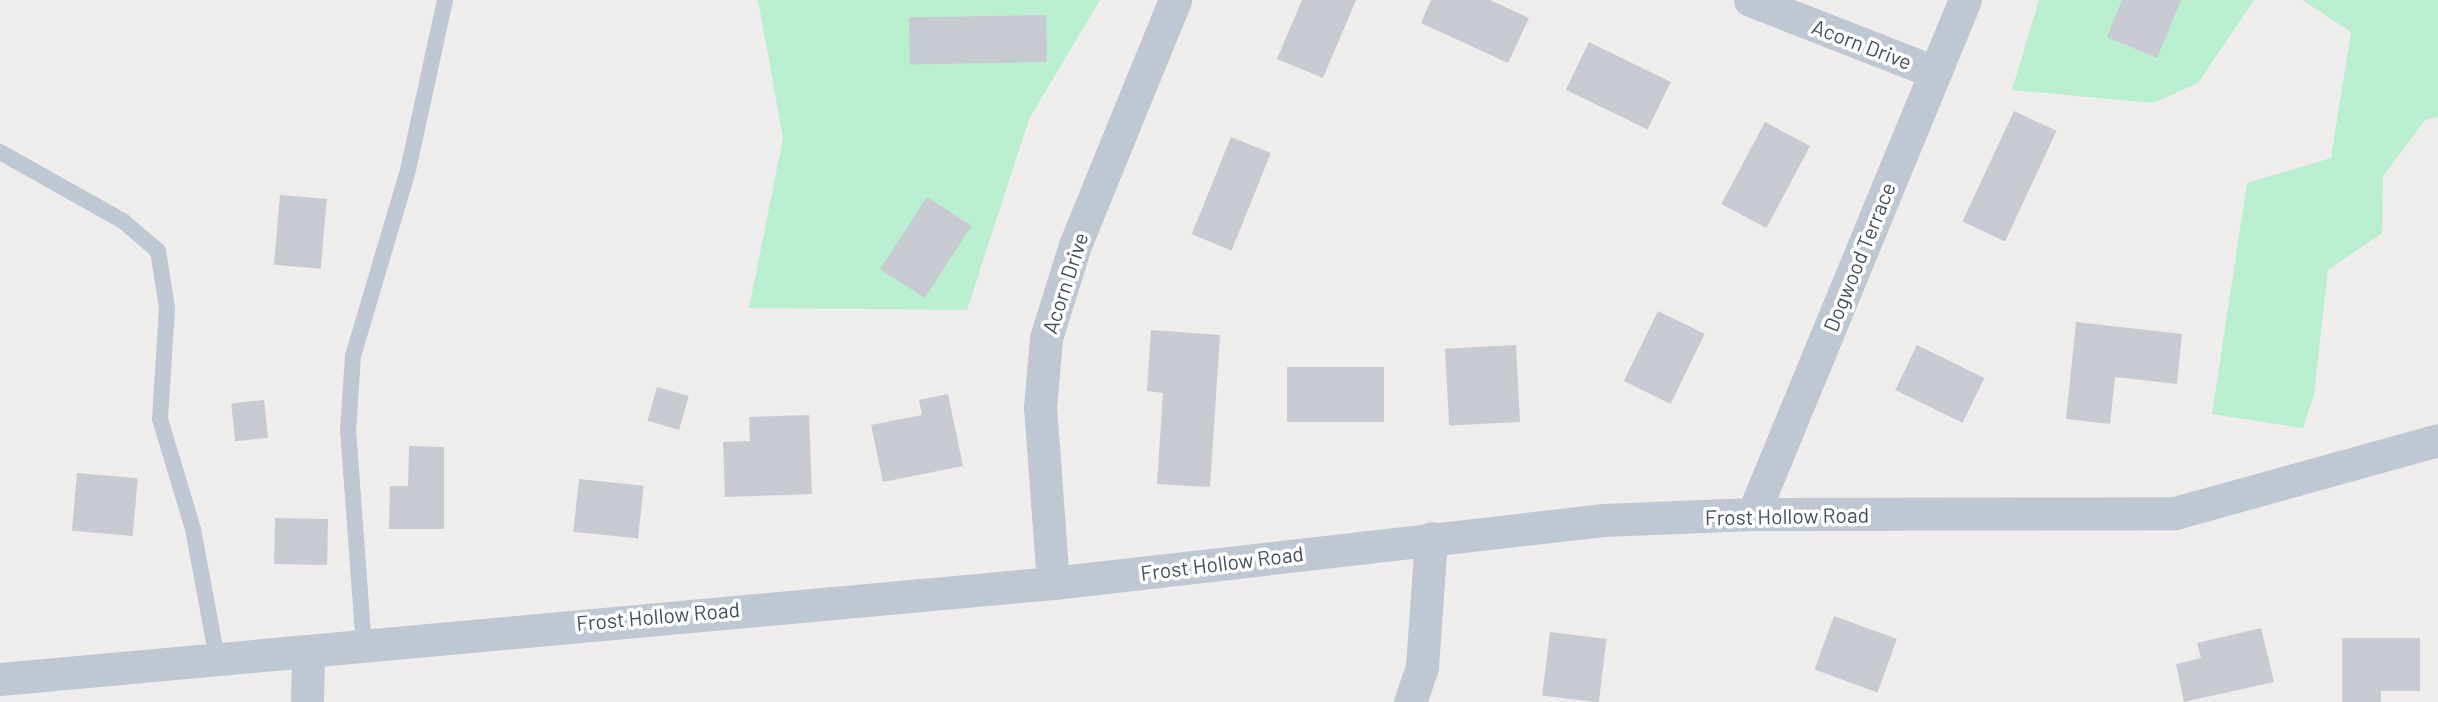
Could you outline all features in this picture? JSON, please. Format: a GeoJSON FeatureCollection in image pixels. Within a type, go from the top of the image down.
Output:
{"type":"FeatureCollection","features":[{"type":"Feature","properties":{"kind":"street","name":"Acorn Drive"},"geometry":{"type":"LineString","coordinates":[[1053,583],[1040,408],[1046,338],[1075,245],[1175,0]]}},
{"type":"Feature","properties":{"kind":"street","name":"Acorn Drive"},"geometry":{"type":"LineString","coordinates":[[1750,0],[1935,72]]}},
{"type":"Feature","properties":{"kind":"street","name":"Dogwood Terrace"},"geometry":{"type":"LineString","coordinates":[[1753,514],[1965,0]]}},
{"type":"Feature","properties":{"kind":"street","name":"Frost Hollow Road"},"geometry":{"type":"LineString","coordinates":[[0,679],[217,659],[308,654],[559,624],[1053,583],[1604,520],[1753,514],[2175,513],[2438,440]]}},
{"type":"Feature","properties":{"kind":"street"},"geometry":{"type":"LineString","coordinates":[[1410,702],[1422,667],[1431,538]]}},
{"type":"Feature","properties":{"kind":"street"},"geometry":{"type":"LineString","coordinates":[[307,702],[308,654]]}},
{"type":"Feature","properties":{"kind":"lane"},"geometry":{"type":"LineString","coordinates":[[364,647],[348,431],[353,356],[408,170],[445,0]]}},
{"type":"Feature","properties":{"kind":"lane"},"geometry":{"type":"LineString","coordinates":[[0,152],[123,221],[158,251],[167,308],[160,419],[193,529],[217,659]]}},
{"type":"Feature","properties":{"kind":"green space"},"geometry":{"type":"Polygon","coordinates":[[[758,0],[1100,0],[1029,119],[967,310],[749,308],[783,138],[758,0]]]}},
{"type":"Feature","properties":{"kind":"green space"},"geometry":{"type":"Polygon","coordinates":[[[2039,0],[2254,0],[2198,83],[2153,103],[2012,90],[2039,0]]]}},
{"type":"Feature","properties":{"kind":"green space"},"geometry":{"type":"Polygon","coordinates":[[[2302,0],[2438,0],[2438,117],[2425,120],[2383,176],[2382,233],[2328,270],[2314,394],[2303,428],[2212,414],[2247,183],[2331,158],[2351,32],[2302,0]]]}},
{"type":"Feature","properties":{"kind":"building"},"geometry":{"type":"Polygon","coordinates":[[[1302,0],[1356,0],[1323,78],[1277,59],[1302,0]]]}},
{"type":"Feature","properties":{"kind":"building"},"geometry":{"type":"Polygon","coordinates":[[[1431,0],[1490,0],[1529,18],[1508,63],[1421,23],[1431,0]]]}},
{"type":"Feature","properties":{"kind":"building"},"geometry":{"type":"Polygon","coordinates":[[[2122,0],[2181,0],[2157,58],[2107,37],[2122,0]]]}},
{"type":"Feature","properties":{"kind":"building"},"geometry":{"type":"Polygon","coordinates":[[[1046,15],[1047,62],[910,64],[909,17],[1046,15]]]}},
{"type":"Feature","properties":{"kind":"building"},"geometry":{"type":"Polygon","coordinates":[[[1589,42],[1671,82],[1648,130],[1566,90],[1589,42]]]}},
{"type":"Feature","properties":{"kind":"building"},"geometry":{"type":"Polygon","coordinates":[[[2014,111],[2057,131],[2005,241],[1962,222],[2014,111]]]}},
{"type":"Feature","properties":{"kind":"building"},"geometry":{"type":"Polygon","coordinates":[[[1765,122],[1810,146],[1766,228],[1721,204],[1765,122]]]}},
{"type":"Feature","properties":{"kind":"building"},"geometry":{"type":"Polygon","coordinates":[[[1231,137],[1271,153],[1232,250],[1192,234],[1231,137]]]}},
{"type":"Feature","properties":{"kind":"building"},"geometry":{"type":"Polygon","coordinates":[[[280,195],[327,199],[321,269],[274,265],[280,195]]]}},
{"type":"Feature","properties":{"kind":"building"},"geometry":{"type":"Polygon","coordinates":[[[927,197],[971,226],[925,298],[880,269],[927,197]]]}},
{"type":"Feature","properties":{"kind":"building"},"geometry":{"type":"Polygon","coordinates":[[[1658,311],[1705,334],[1671,404],[1624,381],[1658,311]]]}},
{"type":"Feature","properties":{"kind":"building"},"geometry":{"type":"Polygon","coordinates":[[[2076,322],[2182,334],[2177,384],[2115,377],[2110,424],[2066,419],[2076,322]]]}},
{"type":"Feature","properties":{"kind":"building"},"geometry":{"type":"Polygon","coordinates":[[[1151,330],[1220,335],[1210,487],[1157,484],[1163,393],[1147,391],[1151,330]]]}},
{"type":"Feature","properties":{"kind":"building"},"geometry":{"type":"Polygon","coordinates":[[[1516,345],[1520,422],[1449,426],[1445,349],[1516,345]]]}},
{"type":"Feature","properties":{"kind":"building"},"geometry":{"type":"Polygon","coordinates":[[[1917,345],[1984,378],[1962,423],[1895,390],[1917,345]]]}},
{"type":"Feature","properties":{"kind":"building"},"geometry":{"type":"Polygon","coordinates":[[[1287,367],[1384,367],[1384,422],[1287,422],[1287,367]]]}},
{"type":"Feature","properties":{"kind":"building"},"geometry":{"type":"Polygon","coordinates":[[[657,387],[689,396],[679,430],[647,421],[657,387]]]}},
{"type":"Feature","properties":{"kind":"building"},"geometry":{"type":"Polygon","coordinates":[[[948,394],[963,466],[883,482],[871,425],[922,415],[919,400],[948,394]]]}},
{"type":"Feature","properties":{"kind":"building"},"geometry":{"type":"Polygon","coordinates":[[[264,400],[268,438],[235,441],[231,403],[264,400]]]}},
{"type":"Feature","properties":{"kind":"building"},"geometry":{"type":"Polygon","coordinates":[[[809,415],[812,494],[725,497],[723,442],[750,441],[749,417],[809,415]]]}},
{"type":"Feature","properties":{"kind":"building"},"geometry":{"type":"Polygon","coordinates":[[[409,446],[444,447],[444,529],[389,529],[390,486],[408,486],[409,446]]]}},
{"type":"Feature","properties":{"kind":"building"},"geometry":{"type":"Polygon","coordinates":[[[77,473],[138,478],[133,536],[72,531],[77,473]]]}},
{"type":"Feature","properties":{"kind":"building"},"geometry":{"type":"Polygon","coordinates":[[[579,479],[644,486],[638,539],[573,532],[579,479]]]}},
{"type":"Feature","properties":{"kind":"building"},"geometry":{"type":"Polygon","coordinates":[[[275,518],[328,519],[327,565],[274,564],[275,518]]]}},
{"type":"Feature","properties":{"kind":"building"},"geometry":{"type":"Polygon","coordinates":[[[1834,616],[1897,639],[1877,692],[1815,670],[1834,616]]]}},
{"type":"Feature","properties":{"kind":"building"},"geometry":{"type":"Polygon","coordinates":[[[2261,628],[2274,682],[2184,702],[2176,664],[2201,658],[2197,643],[2261,628]]]}},
{"type":"Feature","properties":{"kind":"building"},"geometry":{"type":"Polygon","coordinates":[[[1550,632],[1607,639],[1599,702],[1542,696],[1550,632]]]}},
{"type":"Feature","properties":{"kind":"building"},"geometry":{"type":"Polygon","coordinates":[[[2342,638],[2420,638],[2420,691],[2381,691],[2381,702],[2342,702],[2342,638]]]}}]}
